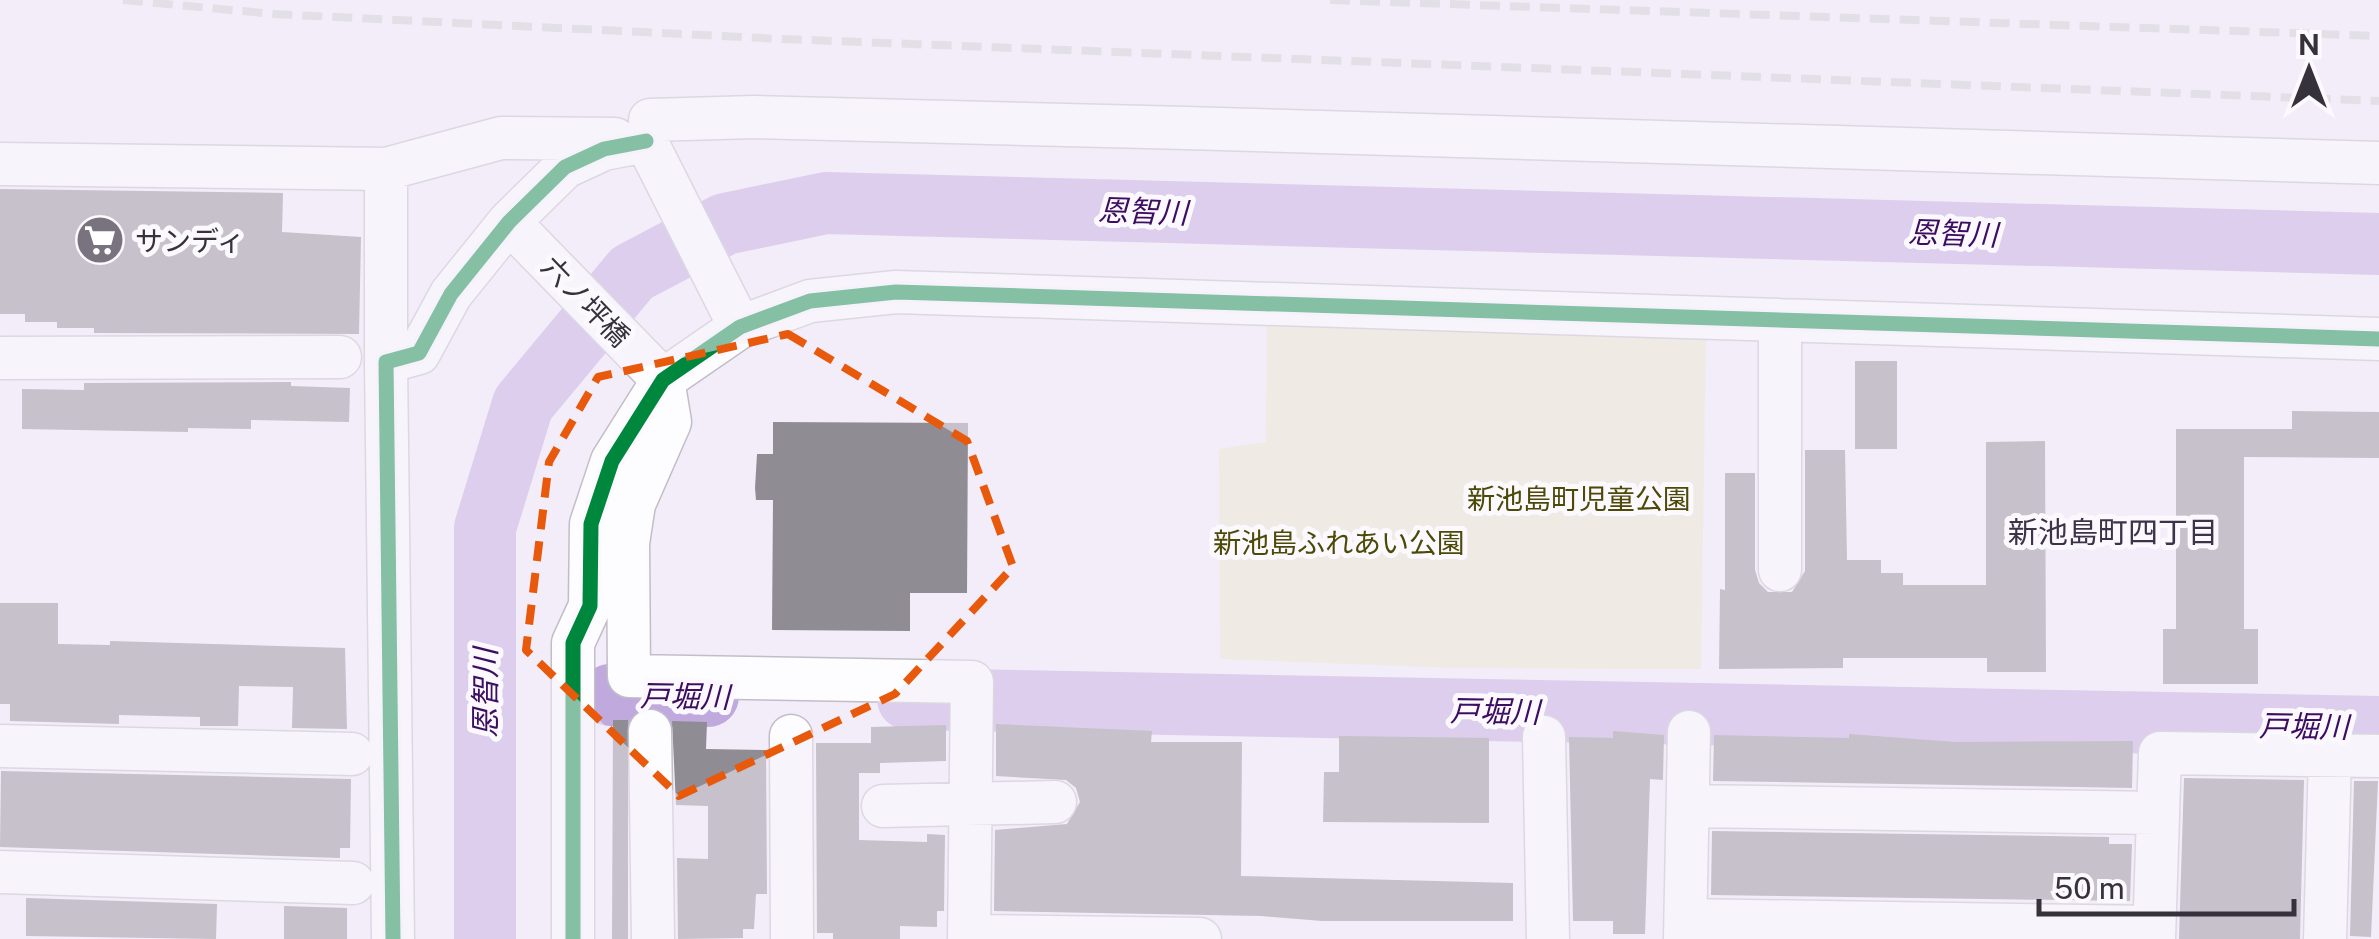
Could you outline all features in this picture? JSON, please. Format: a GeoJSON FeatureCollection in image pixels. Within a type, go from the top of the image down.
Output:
{"type":"FeatureCollection","features":[{"type":"Feature","properties":{"kind":"street"},"geometry":{"type":"LineString","coordinates":[[0,164],[386,168],[501,138],[648,130],[754,118],[2379,163]]}},
{"type":"Feature","properties":{"kind":"street"},"geometry":{"type":"LineString","coordinates":[[386,362],[419,353],[451,294],[509,222],[565,167],[648,130]]}},
{"type":"Feature","properties":{"kind":"street"},"geometry":{"type":"LineString","coordinates":[[648,130],[740,327]]}},
{"type":"Feature","properties":{"kind":"street"},"geometry":{"type":"LineString","coordinates":[[386,168],[393,939]]}},
{"type":"Feature","properties":{"kind":"street","name":"六ノ坪橋"},"geometry":{"type":"LineString","coordinates":[[509,222],[663,380]]}},
{"type":"Feature","properties":{"kind":"street"},"geometry":{"type":"LineString","coordinates":[[573,939],[573,643],[590,606],[591,524],[612,461],[663,380],[740,327],[810,301],[896,292],[2379,339]]}},
{"type":"Feature","properties":{"kind":"street"},"geometry":{"type":"LineString","coordinates":[[1780,320],[1780,570]]}},
{"type":"Feature","properties":{"kind":"street"},"geometry":{"type":"LineString","coordinates":[[0,358],[340,358]]}},
{"type":"Feature","properties":{"kind":"street"},"geometry":{"type":"LineString","coordinates":[[663,380],[670,422],[634,504],[628,544],[629,676],[972,682],[970,938],[1200,939]]}},
{"type":"Feature","properties":{"kind":"street"},"geometry":{"type":"LineString","coordinates":[[650,731],[654,939]]}},
{"type":"Feature","properties":{"kind":"street"},"geometry":{"type":"LineString","coordinates":[[1689,732],[1686,929],[2154,933],[2160,754],[2379,756]]}},
{"type":"Feature","properties":{"kind":"street"},"geometry":{"type":"LineString","coordinates":[[791,736],[792,939]]}},
{"type":"Feature","properties":{"kind":"street"},"geometry":{"type":"LineString","coordinates":[[1544,738],[1548,939]]}},
{"type":"Feature","properties":{"kind":"street"},"geometry":{"type":"LineString","coordinates":[[0,746],[352,754]]}},
{"type":"Feature","properties":{"kind":"street"},"geometry":{"type":"LineString","coordinates":[[2325,939],[2330,755]]}},
{"type":"Feature","properties":{"kind":"street"},"geometry":{"type":"LineString","coordinates":[[883,806],[1056,802]]}},
{"type":"Feature","properties":{"kind":"street"},"geometry":{"type":"LineString","coordinates":[[1688,806],[2158,813]]}},
{"type":"Feature","properties":{"kind":"street"},"geometry":{"type":"LineString","coordinates":[[0,872],[353,883]]}},
{"type":"Feature","properties":{"kind":"highlighted area"},"geometry":{"type":"Polygon","coordinates":[[[788,334],[967,441],[1013,567],[895,694],[679,796],[526,650],[549,462],[598,377],[788,334]]]}},
{"type":"Feature","properties":{"kind":"green space"},"geometry":{"type":"Polygon","coordinates":[[[1267,312],[1706,328],[1701,669],[1455,668],[1220,659],[1219,449],[1266,442],[1267,312]]]}},
{"type":"Feature","properties":{"kind":"building"},"geometry":{"type":"Polygon","coordinates":[[[0,189],[283,193],[282,232],[361,237],[359,334],[94,333],[94,328],[57,328],[57,322],[25,322],[25,314],[0,314],[0,189]]]}},
{"type":"Feature","properties":{"kind":"building"},"geometry":{"type":"Polygon","coordinates":[[[1855,361],[1897,361],[1897,449],[1855,449],[1855,361]]]}},
{"type":"Feature","properties":{"kind":"building"},"geometry":{"type":"Polygon","coordinates":[[[291,382],[291,386],[350,388],[349,422],[251,420],[251,429],[188,428],[188,432],[22,429],[22,389],[84,390],[84,383],[291,382]]]}},
{"type":"Feature","properties":{"kind":"building"},"geometry":{"type":"Polygon","coordinates":[[[2292,411],[2379,412],[2379,458],[2244,457],[2244,629],[2258,629],[2258,684],[2163,684],[2163,629],[2176,629],[2176,429],[2292,429],[2292,411]]]}},
{"type":"Feature","properties":{"kind":"building"},"geometry":{"type":"Polygon","coordinates":[[[773,422],[968,423],[967,593],[910,593],[910,631],[772,630],[773,500],[756,500],[755,488],[757,454],[773,454],[773,422]]]}},
{"type":"Feature","properties":{"kind":"building"},"geometry":{"type":"Polygon","coordinates":[[[2045,441],[2046,672],[1987,672],[1987,658],[1843,658],[1843,668],[1719,669],[1720,589],[1725,590],[1725,473],[1755,473],[1755,570],[1759,583],[1768,592],[1792,592],[1805,571],[1805,450],[1845,450],[1847,560],[1881,560],[1881,573],[1903,573],[1903,585],[1986,585],[1986,442],[2045,441]]]}},
{"type":"Feature","properties":{"kind":"building"},"geometry":{"type":"Polygon","coordinates":[[[0,603],[58,603],[58,644],[110,645],[110,641],[345,648],[347,729],[292,728],[293,687],[239,686],[238,726],[200,726],[200,717],[119,715],[119,724],[10,721],[10,704],[0,704],[0,603]]]}},
{"type":"Feature","properties":{"kind":"building"},"geometry":{"type":"Polygon","coordinates":[[[613,720],[628,720],[628,939],[612,939],[613,720]]]}},
{"type":"Feature","properties":{"kind":"building"},"geometry":{"type":"Polygon","coordinates":[[[672,721],[707,722],[706,749],[766,750],[767,894],[756,894],[754,929],[743,929],[743,938],[678,939],[677,858],[708,859],[708,806],[676,805],[672,721]]]}},
{"type":"Feature","properties":{"kind":"building"},"geometry":{"type":"Polygon","coordinates":[[[996,724],[1152,731],[1151,742],[1242,742],[1241,876],[1513,883],[1513,921],[1322,921],[1261,916],[994,911],[995,830],[1067,824],[1080,802],[1076,788],[1066,780],[996,776],[996,724]]]}},
{"type":"Feature","properties":{"kind":"building"},"geometry":{"type":"Polygon","coordinates":[[[946,725],[946,761],[880,763],[880,773],[859,773],[859,840],[927,842],[927,834],[945,835],[944,911],[937,911],[937,927],[900,926],[900,939],[833,939],[833,933],[817,933],[816,743],[871,743],[871,727],[946,725]]]}},
{"type":"Feature","properties":{"kind":"building"},"geometry":{"type":"Polygon","coordinates":[[[1613,731],[1664,735],[1663,780],[1650,779],[1645,934],[1613,934],[1613,921],[1573,921],[1569,737],[1613,738],[1613,731]]]}},
{"type":"Feature","properties":{"kind":"building"},"geometry":{"type":"Polygon","coordinates":[[[1849,734],[1955,742],[2133,741],[2132,788],[1713,781],[1714,735],[1849,738],[1849,734]]]}},
{"type":"Feature","properties":{"kind":"building"},"geometry":{"type":"Polygon","coordinates":[[[1339,736],[1489,738],[1489,823],[1323,822],[1324,772],[1339,772],[1339,736]]]}},
{"type":"Feature","properties":{"kind":"building"},"geometry":{"type":"Polygon","coordinates":[[[1,771],[351,779],[350,848],[340,848],[340,858],[0,847],[1,771]]]}},
{"type":"Feature","properties":{"kind":"building"},"geometry":{"type":"Polygon","coordinates":[[[2184,778],[2304,780],[2300,939],[2179,939],[2184,778]]]}},
{"type":"Feature","properties":{"kind":"building"},"geometry":{"type":"Polygon","coordinates":[[[2354,781],[2378,781],[2371,937],[2350,936],[2354,781]]]}},
{"type":"Feature","properties":{"kind":"building"},"geometry":{"type":"Polygon","coordinates":[[[1712,831],[2109,837],[2109,844],[2132,844],[2130,901],[1711,895],[1712,831]]]}},
{"type":"Feature","properties":{"kind":"building"},"geometry":{"type":"Polygon","coordinates":[[[26,898],[217,904],[216,939],[26,936],[26,898]]]}},
{"type":"Feature","properties":{"kind":"building"},"geometry":{"type":"Polygon","coordinates":[[[284,906],[347,908],[347,939],[284,939],[284,906]]]}},
{"type":"Feature","properties":{"kind":"waterway","name":"恩智川"},"geometry":{"type":"LineString","coordinates":[[485,939],[485,528],[523,404],[632,273],[725,224],[826,203],[2379,244]]}},
{"type":"Feature","properties":{"kind":"waterway","name":"戸堀川"},"geometry":{"type":"LineString","coordinates":[[610,695],[708,696]]}},
{"type":"Feature","properties":{"kind":"waterway","name":"戸堀川"},"geometry":{"type":"LineString","coordinates":[[908,699],[2379,727]]}},
{"type":"Feature","properties":{"kind":"railway"},"geometry":{"type":"LineString","coordinates":[[123,0],[274,14],[783,39],[2379,101]]}},
{"type":"Feature","properties":{"kind":"railway"},"geometry":{"type":"LineString","coordinates":[[1330,0],[2379,36]]}},
{"type":"Feature","properties":{"kind":"cycle path"},"geometry":{"type":"LineString","coordinates":[[393,939],[386,362],[419,353],[451,294],[509,222],[565,167],[604,149],[646,141]]}},
{"type":"Feature","properties":{"kind":"cycle path"},"geometry":{"type":"LineString","coordinates":[[573,939],[573,643],[590,606],[591,524],[612,461],[663,380],[740,327],[810,301],[896,292],[2379,339]]}},
{"type":"Feature","properties":{"kind":"place","name":"サンディ"},"geometry":{"type":"Point","coordinates":[100,240]}},
{"type":"Feature","properties":{"kind":"district","name":"新池島町四丁目"},"geometry":{"type":"Point","coordinates":[2113,532]}},
{"type":"Feature","properties":{"kind":"park label","name":"新池島町児童公園"},"geometry":{"type":"Point","coordinates":[1579,498]}},
{"type":"Feature","properties":{"kind":"park label","name":"新池島ふれあい公園"},"geometry":{"type":"Point","coordinates":[1339,542]}}]}
